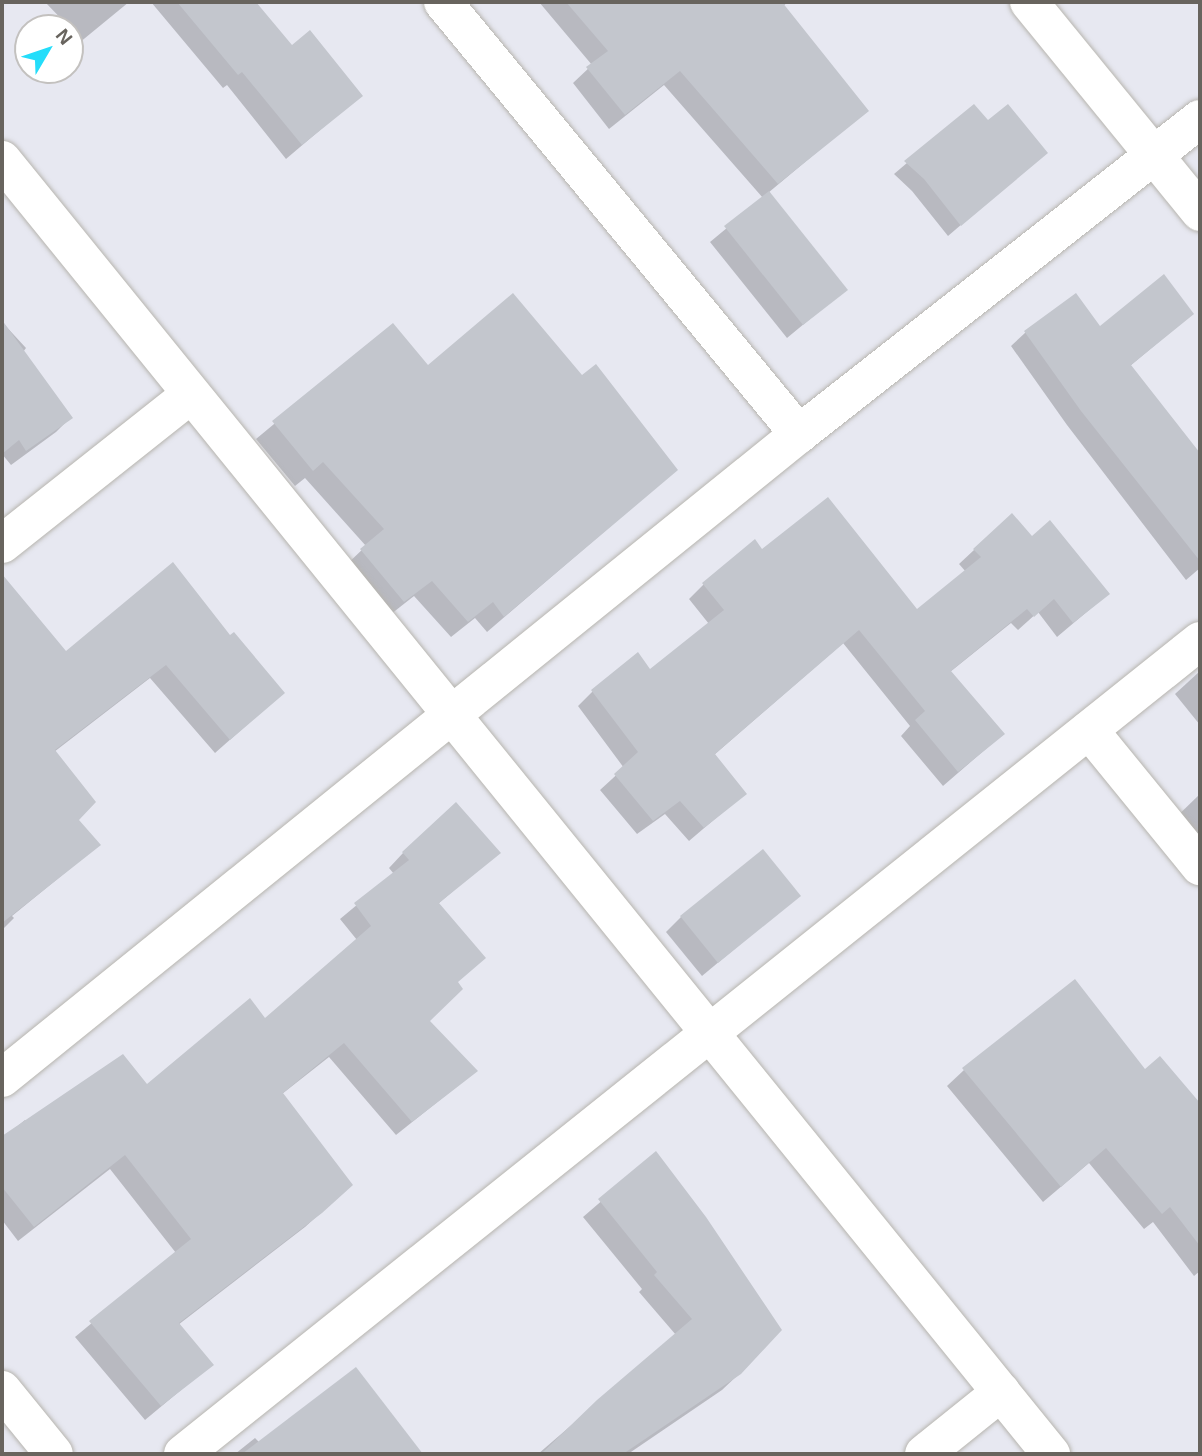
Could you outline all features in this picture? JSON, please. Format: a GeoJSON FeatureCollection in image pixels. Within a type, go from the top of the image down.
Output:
{"type":"FeatureCollection","features":[{"type":"Feature","properties":{"kind":"street"},"geometry":{"type":"LineString","coordinates":[[443,2],[799,434]]}},
{"type":"Feature","properties":{"kind":"street"},"geometry":{"type":"LineString","coordinates":[[1030,2],[1200,212]]}},
{"type":"Feature","properties":{"kind":"street"},"geometry":{"type":"LineString","coordinates":[[2,1078],[799,434],[1200,119]]}},
{"type":"Feature","properties":{"kind":"street"},"geometry":{"type":"LineString","coordinates":[[2,160],[1051,1454]]}},
{"type":"Feature","properties":{"kind":"street"},"geometry":{"type":"LineString","coordinates":[[2,544],[191,394]]}},
{"type":"Feature","properties":{"kind":"street"},"geometry":{"type":"LineString","coordinates":[[183,1454],[1200,641]]}},
{"type":"Feature","properties":{"kind":"street"},"geometry":{"type":"LineString","coordinates":[[1089,730],[1200,866]]}},
{"type":"Feature","properties":{"kind":"street"},"geometry":{"type":"LineString","coordinates":[[2,1390],[54,1454]]}},
{"type":"Feature","properties":{"kind":"street"},"geometry":{"type":"LineString","coordinates":[[924,1454],[1001,1392]]}},
{"type":"Feature","properties":{"kind":"building"},"geometry":{"type":"Polygon","coordinates":[[[177,2],[256,2],[292,45],[310,30],[363,96],[302,145],[242,72],[238,75],[177,2]]]}},
{"type":"Feature","properties":{"kind":"building"},"geometry":{"type":"Polygon","coordinates":[[[566,2],[782,2],[869,111],[778,184],[680,71],[625,115],[586,67],[608,51],[566,2]]]}},
{"type":"Feature","properties":{"kind":"building"},"geometry":{"type":"Polygon","coordinates":[[[974,104],[988,120],[1008,104],[1048,153],[961,226],[924,179],[904,161],[974,104]]]}},
{"type":"Feature","properties":{"kind":"building"},"geometry":{"type":"Polygon","coordinates":[[[769,191],[848,290],[803,325],[724,226],[769,191]]]}},
{"type":"Feature","properties":{"kind":"building"},"geometry":{"type":"Polygon","coordinates":[[[1164,274],[1194,314],[1131,365],[1200,453],[1200,561],[1081,411],[1024,331],[1076,293],[1100,326],[1164,274]]]}},
{"type":"Feature","properties":{"kind":"building"},"geometry":{"type":"Polygon","coordinates":[[[513,293],[582,375],[596,364],[678,470],[504,617],[493,602],[468,622],[432,581],[404,602],[360,549],[384,529],[323,462],[313,471],[272,421],[393,323],[428,365],[513,293]]]}},
{"type":"Feature","properties":{"kind":"building"},"geometry":{"type":"Polygon","coordinates":[[[2,320],[73,418],[26,451],[19,440],[2,454],[2,320]]]}},
{"type":"Feature","properties":{"kind":"building"},"geometry":{"type":"Polygon","coordinates":[[[828,497],[917,609],[981,557],[973,549],[1012,513],[1032,536],[1050,520],[1110,594],[1073,623],[1054,599],[1034,617],[1027,609],[951,671],[1005,734],[958,772],[915,720],[925,711],[859,630],[715,754],[747,794],[704,828],[680,801],[653,821],[614,774],[638,752],[591,690],[638,652],[650,669],[724,610],[702,583],[755,539],[762,549],[828,497]]]}},
{"type":"Feature","properties":{"kind":"building"},"geometry":{"type":"Polygon","coordinates":[[[173,562],[230,635],[234,632],[285,693],[230,740],[166,665],[55,750],[96,802],[79,820],[101,845],[2,923],[2,574],[66,651],[173,562]]]}},
{"type":"Feature","properties":{"kind":"building"},"geometry":{"type":"Polygon","coordinates":[[[456,802],[501,853],[439,903],[486,958],[458,982],[463,989],[430,1021],[478,1071],[412,1122],[344,1043],[283,1093],[353,1185],[322,1213],[179,1323],[214,1365],[161,1406],[89,1321],[191,1239],[125,1155],[34,1227],[2,1187],[2,1136],[123,1054],[147,1084],[250,998],[265,1018],[371,926],[354,903],[409,860],[402,852],[456,802]]]}},
{"type":"Feature","properties":{"kind":"building"},"geometry":{"type":"Polygon","coordinates":[[[763,849],[801,896],[718,963],[680,916],[763,849]]]}},
{"type":"Feature","properties":{"kind":"building"},"geometry":{"type":"Polygon","coordinates":[[[1075,979],[1145,1069],[1160,1056],[1200,1103],[1200,1246],[1170,1207],[1162,1214],[1106,1148],[1061,1187],[962,1068],[1075,979]]]}},
{"type":"Feature","properties":{"kind":"building"},"geometry":{"type":"Polygon","coordinates":[[[656,1151],[706,1217],[782,1330],[741,1374],[623,1454],[541,1454],[597,1400],[692,1319],[654,1275],[657,1272],[598,1199],[656,1151]]]}},
{"type":"Feature","properties":{"kind":"building"},"geometry":{"type":"Polygon","coordinates":[[[356,1367],[423,1454],[242,1454],[356,1367]]]}}]}
